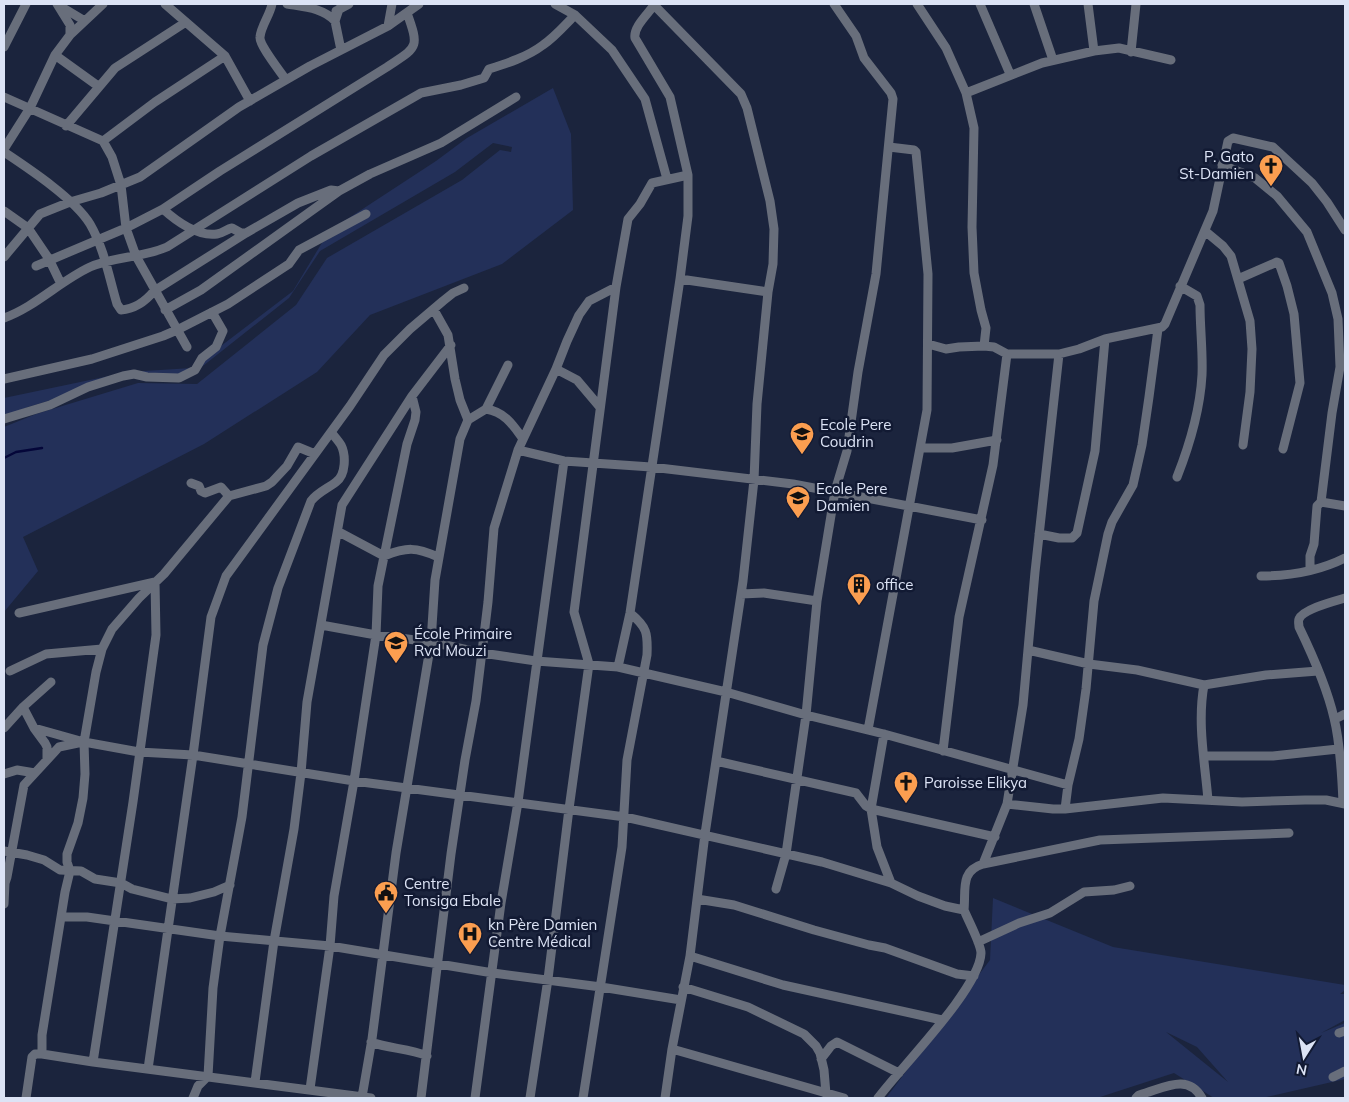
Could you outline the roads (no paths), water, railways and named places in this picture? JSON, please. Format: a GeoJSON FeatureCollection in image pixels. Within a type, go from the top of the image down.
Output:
{"type":"FeatureCollection","features":[{"type":"Feature","properties":{"kind":"street"},"geometry":{"type":"LineString","coordinates":[[4,47],[26,4]]}},
{"type":"Feature","properties":{"kind":"street"},"geometry":{"type":"LineString","coordinates":[[57,4],[86,21]]}},
{"type":"Feature","properties":{"kind":"street"},"geometry":{"type":"LineString","coordinates":[[57,4],[70,25],[70,35]]}},
{"type":"Feature","properties":{"kind":"street"},"geometry":{"type":"LineString","coordinates":[[103,4],[70,35],[55,55],[30,108],[4,150],[37,174],[70,202],[89,223],[98,240],[117,304],[121,310],[146,301],[154,291],[246,233],[298,203],[331,190],[339,191]]}},
{"type":"Feature","properties":{"kind":"street"},"geometry":{"type":"LineString","coordinates":[[165,4],[225,56],[250,101]]}},
{"type":"Feature","properties":{"kind":"street"},"geometry":{"type":"LineString","coordinates":[[272,4],[269,16],[260,35],[260,43],[286,80]]}},
{"type":"Feature","properties":{"kind":"street"},"geometry":{"type":"LineString","coordinates":[[287,4],[320,10],[328,14],[335,21]]}},
{"type":"Feature","properties":{"kind":"street"},"geometry":{"type":"LineString","coordinates":[[328,14],[349,4]]}},
{"type":"Feature","properties":{"kind":"street"},"geometry":{"type":"LineString","coordinates":[[388,26],[392,4]]}},
{"type":"Feature","properties":{"kind":"street"},"geometry":{"type":"LineString","coordinates":[[4,257],[40,214],[122,185],[145,174],[250,101],[388,26],[419,4]]}},
{"type":"Feature","properties":{"kind":"street"},"geometry":{"type":"LineString","coordinates":[[556,4],[575,15],[615,53],[646,99],[667,179]]}},
{"type":"Feature","properties":{"kind":"street"},"geometry":{"type":"LineString","coordinates":[[618,667],[630,612],[688,216],[688,175],[670,97],[635,34],[653,4],[737,89],[747,108],[763,171],[774,229],[774,264],[768,292],[757,404],[754,480],[741,594],[705,834],[690,956],[672,1049],[665,1098]]}},
{"type":"Feature","properties":{"kind":"street"},"geometry":{"type":"LineString","coordinates":[[776,888],[786,854],[797,779],[806,715],[817,601],[835,491],[847,451],[858,372],[876,274],[880,219],[889,146],[892,96],[864,58],[856,36],[834,4]]}},
{"type":"Feature","properties":{"kind":"street"},"geometry":{"type":"LineString","coordinates":[[917,4],[946,48],[966,93],[974,128],[972,227],[974,273],[986,328],[984,346]]}},
{"type":"Feature","properties":{"kind":"street"},"geometry":{"type":"LineString","coordinates":[[980,4],[1010,74]]}},
{"type":"Feature","properties":{"kind":"street"},"geometry":{"type":"LineString","coordinates":[[1034,4],[1053,60]]}},
{"type":"Feature","properties":{"kind":"street"},"geometry":{"type":"LineString","coordinates":[[1088,4],[1094,51]]}},
{"type":"Feature","properties":{"kind":"street"},"geometry":{"type":"LineString","coordinates":[[1131,52],[1136,4]]}},
{"type":"Feature","properties":{"kind":"street"},"geometry":{"type":"LineString","coordinates":[[339,10],[335,21],[341,50]]}},
{"type":"Feature","properties":{"kind":"street"},"geometry":{"type":"LineString","coordinates":[[36,266],[126,228],[163,210],[220,171],[369,79],[409,52],[415,42],[415,34],[407,13]]}},
{"type":"Feature","properties":{"kind":"street"},"geometry":{"type":"LineString","coordinates":[[4,318],[87,268],[104,261],[147,255],[167,247],[310,156],[422,93],[461,86],[484,78],[489,69],[526,56],[544,45],[575,15]]}},
{"type":"Feature","properties":{"kind":"street"},"geometry":{"type":"LineString","coordinates":[[66,126],[114,68],[186,22]]}},
{"type":"Feature","properties":{"kind":"street"},"geometry":{"type":"LineString","coordinates":[[966,93],[1010,74],[1053,60],[1094,51],[1118,48],[1171,60]]}},
{"type":"Feature","properties":{"kind":"street"},"geometry":{"type":"LineString","coordinates":[[55,55],[98,86]]}},
{"type":"Feature","properties":{"kind":"street"},"geometry":{"type":"LineString","coordinates":[[103,142],[155,102],[225,56]]}},
{"type":"Feature","properties":{"kind":"street"},"geometry":{"type":"LineString","coordinates":[[4,97],[103,142],[112,157],[122,185],[126,228],[136,256],[186,347]]}},
{"type":"Feature","properties":{"kind":"street"},"geometry":{"type":"LineString","coordinates":[[165,310],[201,290],[339,191],[370,174],[440,143],[516,97]]}},
{"type":"Feature","properties":{"kind":"street"},"geometry":{"type":"LineString","coordinates":[[928,344],[946,349],[994,347],[1008,354],[1059,354],[1105,339],[1162,327],[1165,324],[1213,211],[1228,141],[1233,138],[1273,147],[1312,183],[1345,230]]}},
{"type":"Feature","properties":{"kind":"street"},"geometry":{"type":"LineString","coordinates":[[868,730],[927,410],[928,274],[916,152],[914,150],[889,146]]}},
{"type":"Feature","properties":{"kind":"street"},"geometry":{"type":"LineString","coordinates":[[1222,165],[1255,178],[1277,196],[1307,232],[1332,293],[1338,319],[1340,367],[1320,502],[1315,514],[1314,544],[1310,556],[1310,570]]}},
{"type":"Feature","properties":{"kind":"street"},"geometry":{"type":"LineString","coordinates":[[530,1098],[548,979],[589,664],[574,612],[616,287],[628,219],[640,204],[651,184],[688,175]]}},
{"type":"Feature","properties":{"kind":"street"},"geometry":{"type":"LineString","coordinates":[[163,210],[173,219],[206,234],[215,235],[232,228],[241,233],[246,233]]}},
{"type":"Feature","properties":{"kind":"street"},"geometry":{"type":"LineString","coordinates":[[4,211],[28,228],[49,259],[61,284]]}},
{"type":"Feature","properties":{"kind":"street"},"geometry":{"type":"LineString","coordinates":[[4,379],[92,359],[177,330],[228,304],[289,264],[299,250],[366,214]]}},
{"type":"Feature","properties":{"kind":"street"},"geometry":{"type":"LineString","coordinates":[[1205,231],[1223,246],[1231,256],[1250,320],[1252,335],[1250,392],[1243,445]]}},
{"type":"Feature","properties":{"kind":"street"},"geometry":{"type":"LineString","coordinates":[[1238,279],[1277,262],[1288,286],[1294,314],[1300,385],[1283,449]]}},
{"type":"Feature","properties":{"kind":"street"},"geometry":{"type":"LineString","coordinates":[[680,279],[768,292]]}},
{"type":"Feature","properties":{"kind":"street"},"geometry":{"type":"LineString","coordinates":[[1177,477],[1195,424],[1202,374],[1200,305],[1196,296],[1180,286]]}},
{"type":"Feature","properties":{"kind":"street"},"geometry":{"type":"LineString","coordinates":[[421,1098],[460,795],[476,701],[488,602],[494,528],[518,450],[567,341],[589,301],[616,287]]}},
{"type":"Feature","properties":{"kind":"street"},"geometry":{"type":"LineString","coordinates":[[148,1069],[211,617],[226,576],[331,432],[384,355],[410,329],[453,293],[464,288]]}},
{"type":"Feature","properties":{"kind":"street"},"geometry":{"type":"LineString","coordinates":[[434,310],[448,335],[455,379],[468,420]]}},
{"type":"Feature","properties":{"kind":"street"},"geometry":{"type":"LineString","coordinates":[[4,419],[50,405],[88,387],[123,376],[134,374],[176,379],[195,370],[202,358],[219,344],[223,331],[212,312]]}},
{"type":"Feature","properties":{"kind":"street"},"geometry":{"type":"LineString","coordinates":[[1065,809],[1068,785],[1079,739],[1089,664],[1095,594],[1105,545],[1112,522],[1133,485],[1149,397],[1158,328]]}},
{"type":"Feature","properties":{"kind":"street"},"geometry":{"type":"LineString","coordinates":[[1039,534],[1059,538],[1072,538],[1078,533],[1095,450],[1105,339]]}},
{"type":"Feature","properties":{"kind":"street"},"geometry":{"type":"LineString","coordinates":[[255,1082],[274,941],[302,773],[307,702],[339,532],[342,505],[412,396],[451,345]]}},
{"type":"Feature","properties":{"kind":"street"},"geometry":{"type":"LineString","coordinates":[[943,751],[959,617],[982,520],[997,440],[1008,354]]}},
{"type":"Feature","properties":{"kind":"street"},"geometry":{"type":"LineString","coordinates":[[983,864],[1007,804],[1023,705],[1039,534],[1059,354]]}},
{"type":"Feature","properties":{"kind":"street"},"geometry":{"type":"LineString","coordinates":[[26,1098],[32,1057],[35,1054],[367,1097],[371,1042],[396,853],[431,642],[438,557],[460,439],[468,420],[486,409],[508,365]]}},
{"type":"Feature","properties":{"kind":"street"},"geometry":{"type":"LineString","coordinates":[[556,369],[577,380],[600,406]]}},
{"type":"Feature","properties":{"kind":"street"},"geometry":{"type":"LineString","coordinates":[[310,1089],[330,946],[334,896],[376,635],[378,586],[407,444],[415,420],[416,412],[412,396]]}},
{"type":"Feature","properties":{"kind":"street"},"geometry":{"type":"LineString","coordinates":[[486,409],[500,414],[508,420],[523,439]]}},
{"type":"Feature","properties":{"kind":"street"},"geometry":{"type":"LineString","coordinates":[[193,1098],[198,1086],[208,1076],[213,988],[220,936],[242,817],[263,645],[278,588],[311,501],[316,494],[337,481],[342,473],[344,452],[341,444],[331,432]]}},
{"type":"Feature","properties":{"kind":"street"},"geometry":{"type":"LineString","coordinates":[[920,448],[952,448],[997,440]]}},
{"type":"Feature","properties":{"kind":"street"},"geometry":{"type":"LineString","coordinates":[[42,1054],[42,1035],[70,871],[67,854],[78,823],[83,798],[84,742],[96,672],[102,649],[112,630],[139,598],[156,582],[229,496],[272,482],[287,466],[298,447],[315,454]]}},
{"type":"Feature","properties":{"kind":"street"},"geometry":{"type":"LineString","coordinates":[[518,450],[564,460],[651,467],[793,484],[982,520]]}},
{"type":"Feature","properties":{"kind":"street"},"geometry":{"type":"LineString","coordinates":[[475,1098],[501,903],[518,802],[564,460]]}},
{"type":"Feature","properties":{"kind":"street"},"geometry":{"type":"LineString","coordinates":[[190,483],[199,486],[201,491],[205,493],[221,487],[229,496]]}},
{"type":"Feature","properties":{"kind":"street"},"geometry":{"type":"LineString","coordinates":[[1320,502],[1345,506]]}},
{"type":"Feature","properties":{"kind":"street"},"geometry":{"type":"LineString","coordinates":[[339,532],[384,556],[411,548],[419,549],[438,557]]}},
{"type":"Feature","properties":{"kind":"street"},"geometry":{"type":"LineString","coordinates":[[1261,576],[1288,576],[1345,558]]}},
{"type":"Feature","properties":{"kind":"street"},"geometry":{"type":"LineString","coordinates":[[20,613],[156,582]]}},
{"type":"Feature","properties":{"kind":"street"},"geometry":{"type":"LineString","coordinates":[[93,1062],[121,883],[156,634],[156,582]]}},
{"type":"Feature","properties":{"kind":"street"},"geometry":{"type":"LineString","coordinates":[[741,594],[764,593],[817,601]]}},
{"type":"Feature","properties":{"kind":"street"},"geometry":{"type":"LineString","coordinates":[[1007,804],[1065,809],[1164,798],[1242,802],[1305,800],[1344,803],[1334,719],[1318,671],[1299,627],[1299,618],[1316,607],[1345,598]]}},
{"type":"Feature","properties":{"kind":"street"},"geometry":{"type":"LineString","coordinates":[[583,1098],[622,847],[627,760],[644,673],[646,630],[642,622],[630,612]]}},
{"type":"Feature","properties":{"kind":"street"},"geometry":{"type":"LineString","coordinates":[[321,625],[536,661],[618,667],[726,692],[1068,785]]}},
{"type":"Feature","properties":{"kind":"street"},"geometry":{"type":"LineString","coordinates":[[10,671],[46,654],[102,649]]}},
{"type":"Feature","properties":{"kind":"street"},"geometry":{"type":"LineString","coordinates":[[1028,650],[1089,664],[1137,670],[1204,685],[1266,675],[1318,671]]}},
{"type":"Feature","properties":{"kind":"street"},"geometry":{"type":"LineString","coordinates":[[4,728],[23,707],[51,682]]}},
{"type":"Feature","properties":{"kind":"street"},"geometry":{"type":"LineString","coordinates":[[1204,685],[1202,711],[1208,800]]}},
{"type":"Feature","properties":{"kind":"street"},"geometry":{"type":"LineString","coordinates":[[23,707],[47,747],[47,759]]}},
{"type":"Feature","properties":{"kind":"street"},"geometry":{"type":"LineString","coordinates":[[1334,719],[1345,714]]}},
{"type":"Feature","properties":{"kind":"street"},"geometry":{"type":"LineString","coordinates":[[34,728],[84,742],[139,752],[193,755],[354,781],[624,817],[822,862],[891,883],[936,903],[964,910]]}},
{"type":"Feature","properties":{"kind":"street"},"geometry":{"type":"LineString","coordinates":[[884,734],[871,809],[877,847],[891,883]]}},
{"type":"Feature","properties":{"kind":"street"},"geometry":{"type":"LineString","coordinates":[[4,904],[8,852],[23,789],[28,779],[59,747],[84,742]]}},
{"type":"Feature","properties":{"kind":"street"},"geometry":{"type":"LineString","coordinates":[[1204,756],[1273,756],[1338,749]]}},
{"type":"Feature","properties":{"kind":"street"},"geometry":{"type":"LineString","coordinates":[[716,761],[856,793],[866,806],[871,809],[995,837]]}},
{"type":"Feature","properties":{"kind":"street"},"geometry":{"type":"LineString","coordinates":[[4,774],[17,770],[35,773]]}},
{"type":"Feature","properties":{"kind":"street"},"geometry":{"type":"LineString","coordinates":[[878,1098],[942,1020],[974,976],[981,954],[978,942],[964,910],[968,872],[977,866],[1100,840],[1289,833]]}},
{"type":"Feature","properties":{"kind":"street"},"geometry":{"type":"LineString","coordinates":[[8,852],[44,860],[53,867],[70,871],[81,871],[95,879],[121,883],[132,889],[172,899],[190,898],[214,892],[230,885]]}},
{"type":"Feature","properties":{"kind":"street"},"geometry":{"type":"LineString","coordinates":[[978,942],[1019,923],[1050,913],[1084,892],[1114,890],[1130,886]]}},
{"type":"Feature","properties":{"kind":"street"},"geometry":{"type":"LineString","coordinates":[[697,899],[734,905],[814,930],[885,948],[957,974],[974,976]]}},
{"type":"Feature","properties":{"kind":"street"},"geometry":{"type":"LineString","coordinates":[[61,917],[87,917],[220,936],[330,946],[681,1000]]}},
{"type":"Feature","properties":{"kind":"street"},"geometry":{"type":"LineString","coordinates":[[690,956],[783,985],[942,1020]]}},
{"type":"Feature","properties":{"kind":"street"},"geometry":{"type":"LineString","coordinates":[[683,988],[748,1007],[789,1025],[804,1034],[816,1046],[821,1059],[826,1094]]}},
{"type":"Feature","properties":{"kind":"street"},"geometry":{"type":"LineString","coordinates":[[371,1042],[392,1048],[416,1051],[427,1056]]}},
{"type":"Feature","properties":{"kind":"street"},"geometry":{"type":"LineString","coordinates":[[821,1059],[831,1046],[837,1042],[899,1073]]}},
{"type":"Feature","properties":{"kind":"street"},"geometry":{"type":"LineString","coordinates":[[672,1049],[844,1098]]}},
{"type":"Feature","properties":{"kind":"street"},"geometry":{"type":"LineString","coordinates":[[1333,1076],[1345,1071]]}},
{"type":"Feature","properties":{"kind":"street"},"geometry":{"type":"LineString","coordinates":[[1136,1098],[1139,1095],[1181,1083],[1193,1086],[1202,1098]]}},
{"type":"Feature","properties":{"kind":"waterway"},"geometry":{"type":"LineString","coordinates":[[4,458],[16,452],[42,448]]}},
{"type":"Feature","properties":{"kind":"place","name":"P. Gato St-Damien"},"geometry":{"type":"Point","coordinates":[1271,187]}},
{"type":"Feature","properties":{"kind":"place","name":"Ecole Pere Coudrin"},"geometry":{"type":"Point","coordinates":[802,455]}},
{"type":"Feature","properties":{"kind":"place","name":"Ecole Pere Damien"},"geometry":{"type":"Point","coordinates":[798,519]}},
{"type":"Feature","properties":{"kind":"place","name":"office"},"geometry":{"type":"Point","coordinates":[859,606]}},
{"type":"Feature","properties":{"kind":"place","name":"École Primaire Rvd Mouzi"},"geometry":{"type":"Point","coordinates":[396,664]}},
{"type":"Feature","properties":{"kind":"place","name":"Paroisse Elikya"},"geometry":{"type":"Point","coordinates":[906,804]}},
{"type":"Feature","properties":{"kind":"place","name":"Centre Tonsiga Ebale"},"geometry":{"type":"Point","coordinates":[386,914]}},
{"type":"Feature","properties":{"kind":"place","name":"kn Père Damien Centre Médical"},"geometry":{"type":"Point","coordinates":[470,955]}}]}
